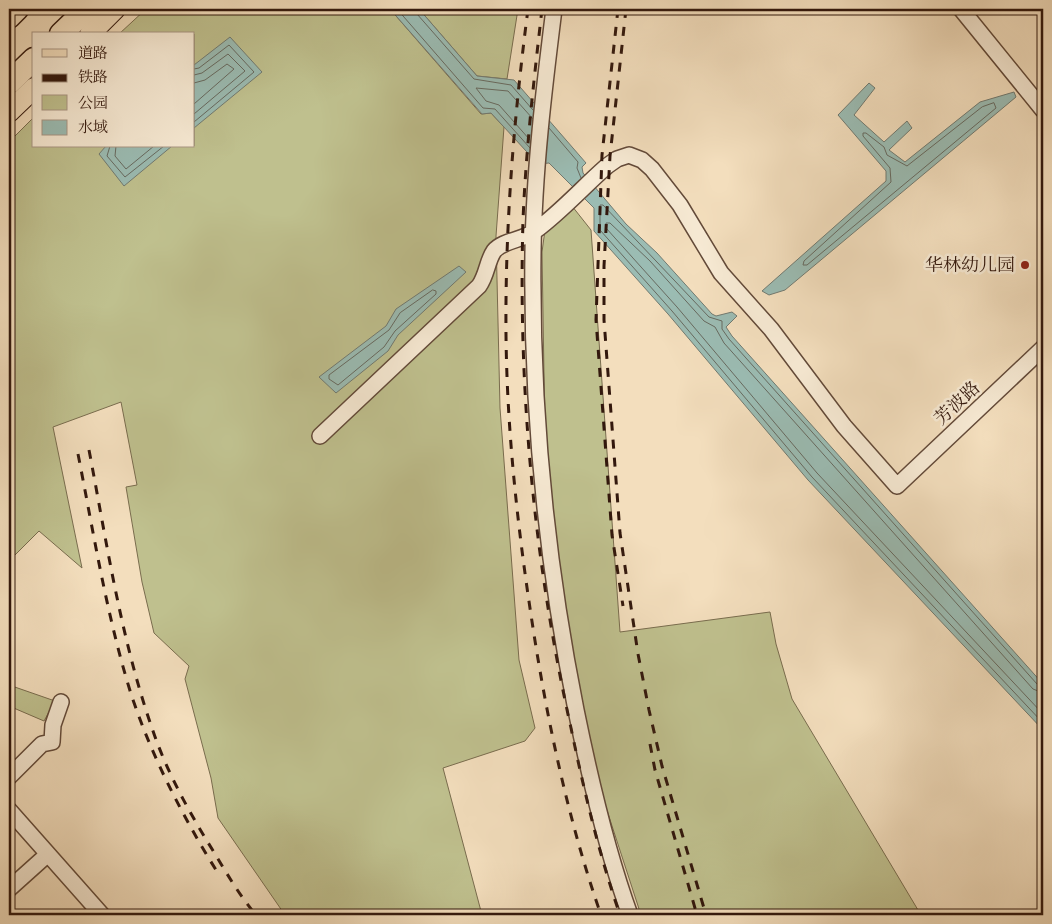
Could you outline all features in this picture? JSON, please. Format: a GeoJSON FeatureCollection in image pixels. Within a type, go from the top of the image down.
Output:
{"type":"FeatureCollection","features":[{"type":"Feature","properties":{"kind":"highway"},"geometry":{"type":"LineString","coordinates":[[9,17],[17,9]]}},
{"type":"Feature","properties":{"kind":"highway"},"geometry":{"type":"LineString","coordinates":[[63,32],[87,9]]}},
{"type":"Feature","properties":{"kind":"highway"},"geometry":{"type":"LineString","coordinates":[[9,83],[32,62]]}},
{"type":"Feature","properties":{"kind":"main road"},"geometry":{"type":"LineString","coordinates":[[92,32],[116,9]]}},
{"type":"Feature","properties":{"kind":"main road"},"geometry":{"type":"LineString","coordinates":[[9,112],[32,90]]}},
{"type":"Feature","properties":{"kind":"street"},"geometry":{"type":"LineString","coordinates":[[554,9],[541,112],[534,232],[536,378],[545,518],[563,646],[592,788],[630,915]]}},
{"type":"Feature","properties":{"kind":"street"},"geometry":{"type":"LineString","coordinates":[[961,9],[1043,110]]}},
{"type":"Feature","properties":{"kind":"street","name":"芳波路"},"geometry":{"type":"LineString","coordinates":[[534,232],[612,162],[623,156],[636,157],[648,164],[680,205],[721,273],[771,329],[844,426],[897,486],[1043,348]]}},
{"type":"Feature","properties":{"kind":"street"},"geometry":{"type":"LineString","coordinates":[[320,436],[479,286],[484,279],[494,250],[501,245],[518,240],[534,232]]}},
{"type":"Feature","properties":{"kind":"street"},"geometry":{"type":"LineString","coordinates":[[9,777],[42,744],[52,742],[53,725],[61,702]]}},
{"type":"Feature","properties":{"kind":"street"},"geometry":{"type":"LineString","coordinates":[[9,810],[102,915]]}},
{"type":"Feature","properties":{"kind":"street"},"geometry":{"type":"LineString","coordinates":[[9,889],[48,854]]}},
{"type":"Feature","properties":{"kind":"green space"},"geometry":{"type":"Polygon","coordinates":[[[146,9],[390,9],[481,114],[491,113],[504,127],[496,236],[500,408],[519,660],[535,728],[525,741],[443,768],[482,915],[285,915],[218,818],[211,778],[185,679],[189,666],[154,633],[142,582],[126,487],[137,485],[121,402],[53,427],[82,568],[39,531],[9,561],[9,142],[32,119],[32,148],[195,148],[195,32],[121,32],[146,9]]]}},
{"type":"Feature","properties":{"kind":"green space"},"geometry":{"type":"Polygon","coordinates":[[[419,9],[518,9],[507,79],[477,76],[419,9]]]}},
{"type":"Feature","properties":{"kind":"green space"},"geometry":{"type":"Polygon","coordinates":[[[572,206],[591,230],[620,632],[770,612],[776,644],[792,699],[921,915],[641,915],[600,789],[562,606],[545,438],[542,252],[545,230],[572,206]]]}},
{"type":"Feature","properties":{"kind":"green space"},"geometry":{"type":"Polygon","coordinates":[[[9,685],[55,701],[44,721],[9,706],[9,685]]]}},
{"type":"Feature","properties":{"kind":"water"},"geometry":{"type":"Polygon","coordinates":[[[390,9],[419,9],[477,76],[514,80],[586,163],[582,167],[583,173],[626,224],[657,253],[712,314],[716,316],[732,312],[737,316],[726,327],[732,336],[1043,684],[1043,730],[808,480],[668,314],[594,231],[594,208],[549,163],[538,164],[491,113],[482,114],[390,9]]]}},
{"type":"Feature","properties":{"kind":"water"},"geometry":{"type":"Polygon","coordinates":[[[230,37],[262,72],[195,127],[195,64],[230,37]]]}},
{"type":"Feature","properties":{"kind":"water"},"geometry":{"type":"Polygon","coordinates":[[[869,83],[875,88],[854,115],[884,142],[907,121],[912,128],[889,150],[905,162],[980,102],[1014,92],[1016,97],[785,290],[769,295],[762,291],[886,181],[886,171],[838,115],[869,83]]]}},
{"type":"Feature","properties":{"kind":"water"},"geometry":{"type":"Polygon","coordinates":[[[104,148],[170,148],[124,186],[99,154],[104,148]]]}},
{"type":"Feature","properties":{"kind":"water"},"geometry":{"type":"Polygon","coordinates":[[[459,266],[466,272],[398,335],[388,351],[336,393],[319,377],[386,326],[396,309],[459,266]]]}},
{"type":"Feature","properties":{"kind":"railway"},"geometry":{"type":"LineString","coordinates":[[528,9],[515,131],[507,253],[506,335],[511,445],[523,555],[545,701],[569,809],[601,915]]}},
{"type":"Feature","properties":{"kind":"railway"},"geometry":{"type":"LineString","coordinates":[[542,9],[528,140],[523,220],[523,348],[531,476],[538,539],[558,665],[592,822],[620,915]]}},
{"type":"Feature","properties":{"kind":"railway"},"geometry":{"type":"LineString","coordinates":[[618,9],[602,155],[596,320],[612,535],[623,606]]}},
{"type":"Feature","properties":{"kind":"railway"},"geometry":{"type":"LineString","coordinates":[[626,9],[610,156],[604,266],[604,320],[620,533],[638,654],[649,710],[662,766],[706,915]]}},
{"type":"Feature","properties":{"kind":"railway"},"geometry":{"type":"LineString","coordinates":[[89,450],[123,627],[153,731],[172,777],[203,835],[233,883],[256,915]]}},
{"type":"Feature","properties":{"kind":"railway"},"geometry":{"type":"LineString","coordinates":[[78,454],[108,607],[132,697],[149,742],[169,786],[216,870]]}},
{"type":"Feature","properties":{"kind":"railway"},"geometry":{"type":"LineString","coordinates":[[650,744],[655,770],[697,915]]}},
{"type":"Feature","properties":{"kind":"place","name":"华林幼儿园"},"geometry":{"type":"Point","coordinates":[1025,265]}}]}
